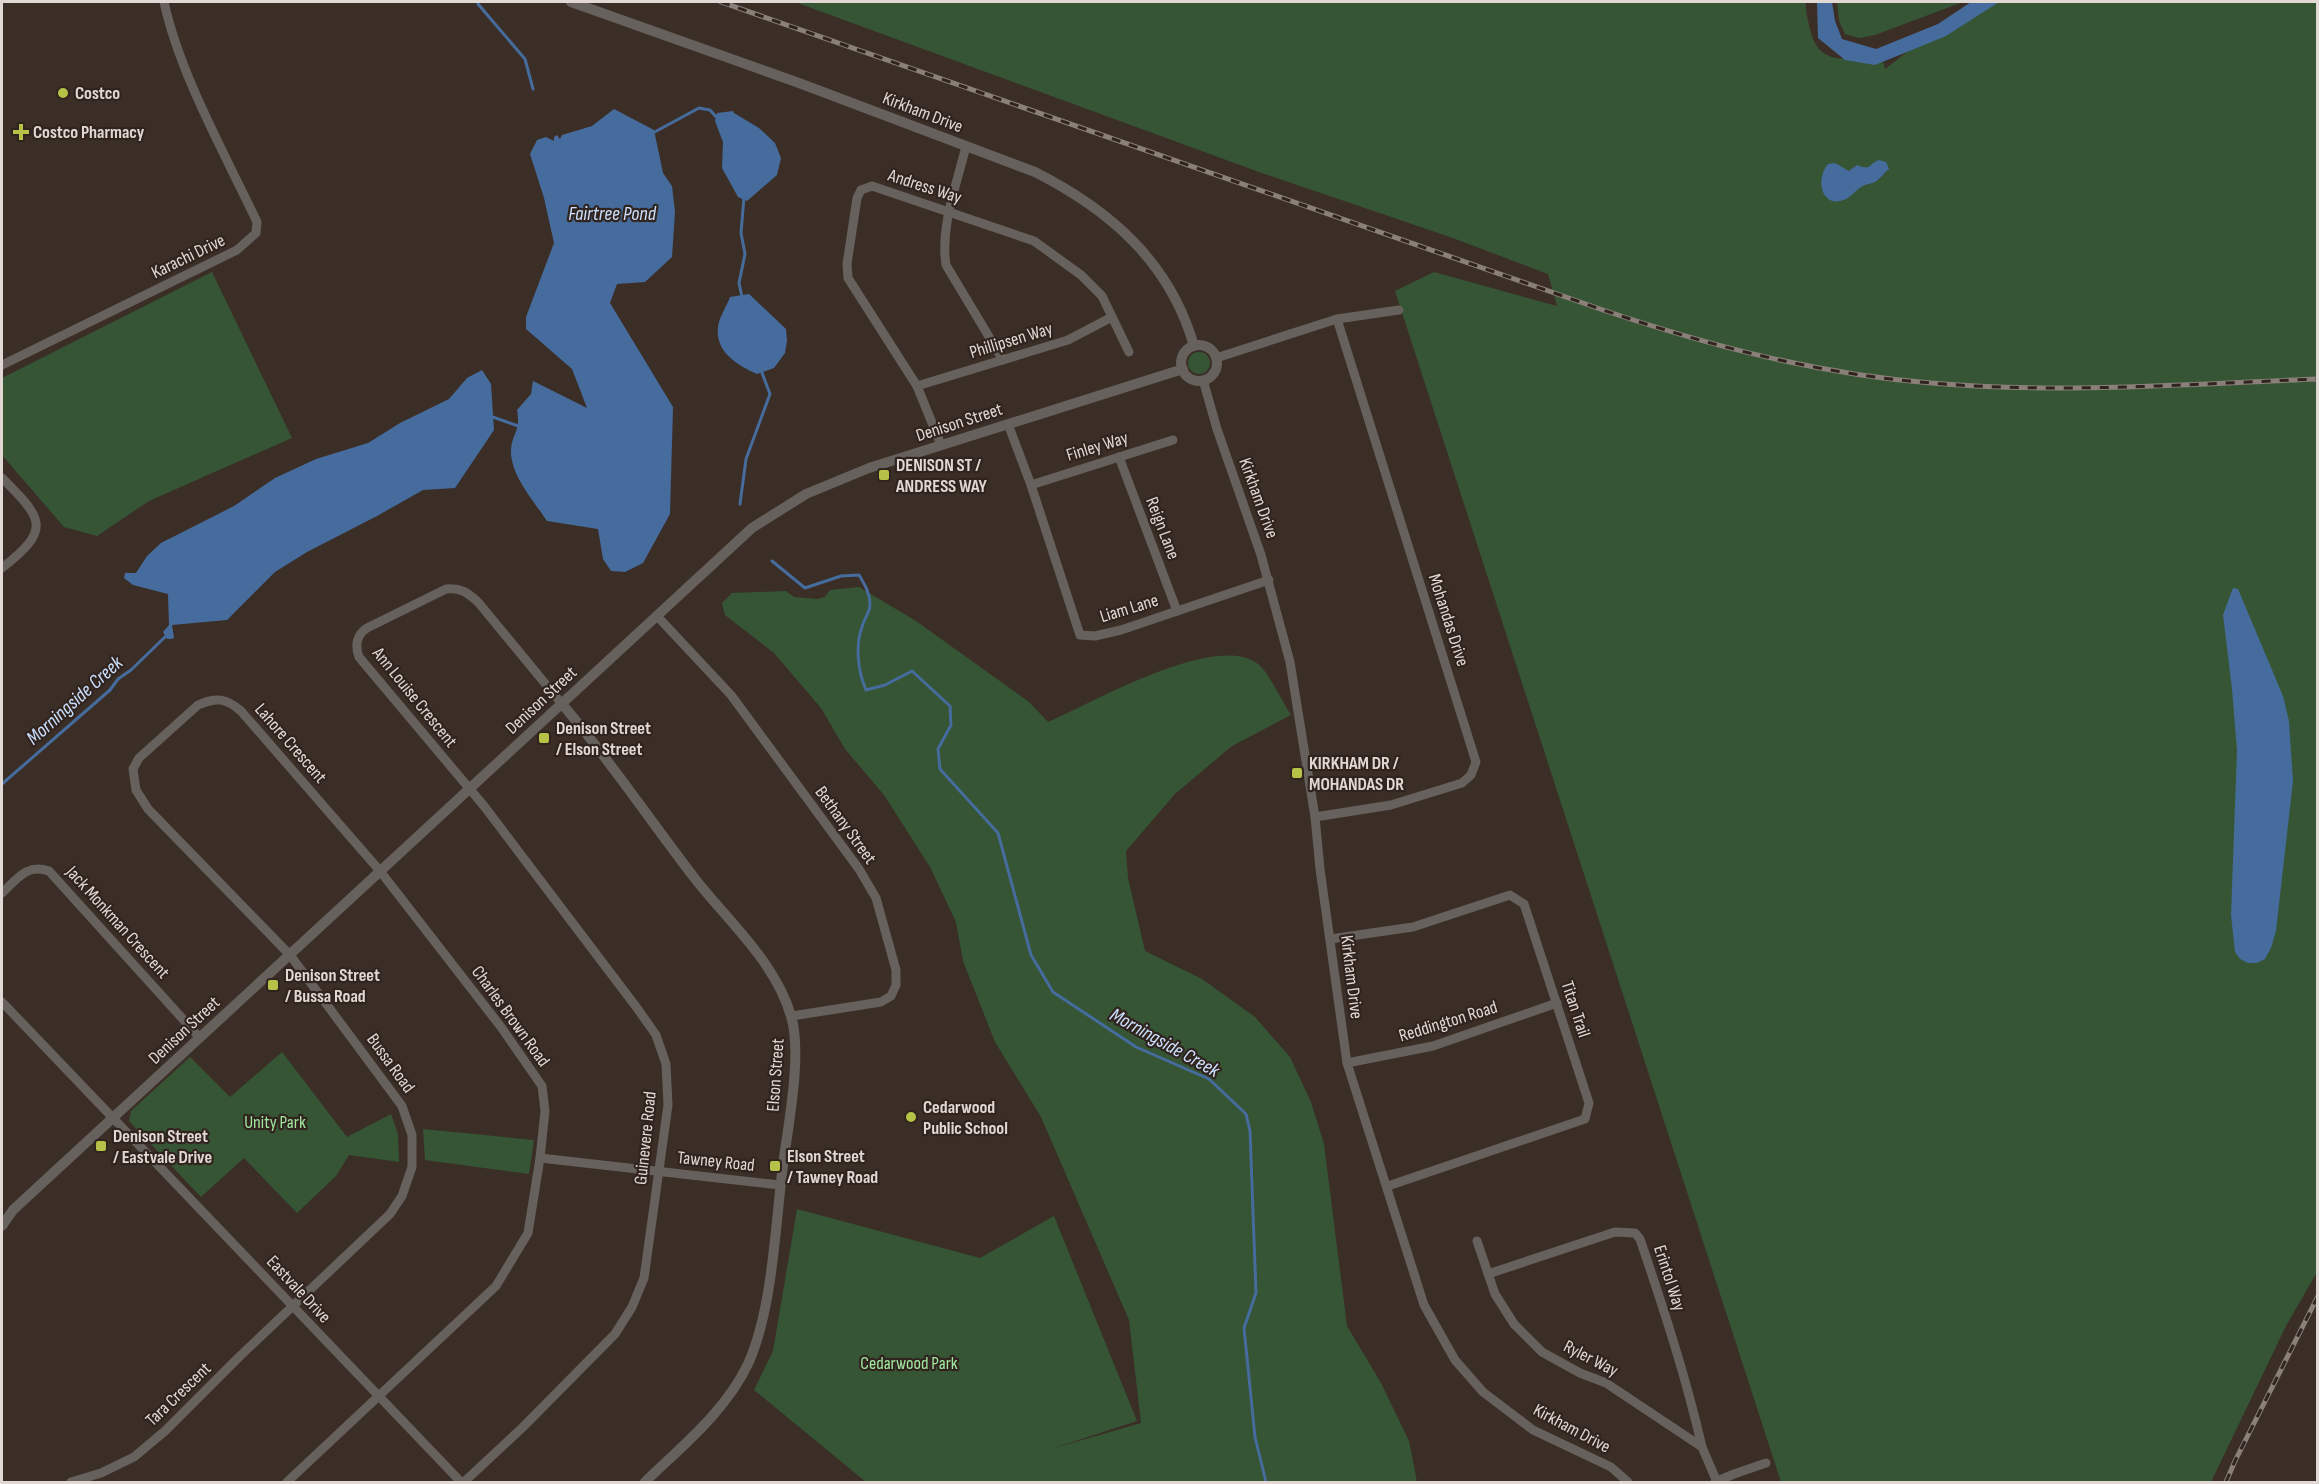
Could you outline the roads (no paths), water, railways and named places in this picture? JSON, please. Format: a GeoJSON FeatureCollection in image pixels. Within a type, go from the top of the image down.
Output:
{"type":"FeatureCollection","features":[{"type":"Feature","properties":{"kind":"street","name":"Karachi Drive"},"geometry":{"type":"LineString","coordinates":[[2,365],[237,250],[256,233],[257,222],[185,67],[174,39],[165,2]]}},
{"type":"Feature","properties":{"kind":"street","name":"Kirkham Drive"},"geometry":{"type":"LineString","coordinates":[[571,2],[799,83],[1035,172],[1056,183],[1097,208],[1116,224],[1149,259],[1172,293],[1187,322],[1194,346]]}},
{"type":"Feature","properties":{"kind":"street"},"geometry":{"type":"LineString","coordinates":[[966,146],[950,211],[944,250],[946,265],[1003,360]]}},
{"type":"Feature","properties":{"kind":"street","name":"Andress Way"},"geometry":{"type":"LineString","coordinates":[[941,445],[917,386],[848,278],[846,264],[857,198],[861,190],[872,186],[1034,241],[1081,275],[1102,296],[1129,352]]}},
{"type":"Feature","properties":{"kind":"street"},"geometry":{"type":"LineString","coordinates":[[1216,358],[1337,320],[1399,310]]}},
{"type":"Feature","properties":{"kind":"street","name":"Phillipsen Way"},"geometry":{"type":"LineString","coordinates":[[917,386],[1068,340],[1112,317]]}},
{"type":"Feature","properties":{"kind":"street","name":"Mohandas Drive"},"geometry":{"type":"LineString","coordinates":[[1315,817],[1391,805],[1462,783],[1471,775],[1476,762],[1337,320]]}},
{"type":"Feature","properties":{"kind":"street"},"geometry":{"type":"LineString","coordinates":[[1194,346],[1210,348],[1216,358],[1216,369],[1209,378],[1203,380],[1191,379],[1183,369],[1184,353],[1194,346]]}},
{"type":"Feature","properties":{"kind":"street","name":"Denison Street"},"geometry":{"type":"LineString","coordinates":[[2,1226],[7,1211],[114,1117],[752,528],[806,494],[835,481],[1183,369]]}},
{"type":"Feature","properties":{"kind":"street","name":"Kirkham Drive"},"geometry":{"type":"LineString","coordinates":[[1203,380],[1216,429],[1269,580],[1290,662],[1315,817],[1347,1063],[1425,1305],[1455,1360],[1483,1392],[1533,1430],[1611,1467],[1628,1482]]}},
{"type":"Feature","properties":{"kind":"street"},"geometry":{"type":"LineString","coordinates":[[1008,424],[1031,485]]}},
{"type":"Feature","properties":{"kind":"street","name":"Finley Way"},"geometry":{"type":"LineString","coordinates":[[1031,485],[1173,440]]}},
{"type":"Feature","properties":{"kind":"street","name":"Reign Lane"},"geometry":{"type":"LineString","coordinates":[[1119,457],[1177,611]]}},
{"type":"Feature","properties":{"kind":"street"},"geometry":{"type":"LineString","coordinates":[[2,478],[33,512],[37,523],[36,535],[29,544],[2,568]]}},
{"type":"Feature","properties":{"kind":"street","name":"Liam Lane"},"geometry":{"type":"LineString","coordinates":[[1031,485],[1080,635],[1095,636],[1121,630],[1269,580]]}},
{"type":"Feature","properties":{"kind":"street","name":"Ann Louise Crescent"},"geometry":{"type":"LineString","coordinates":[[469,789],[359,657],[355,648],[360,632],[454,587],[478,602],[562,704]]}},
{"type":"Feature","properties":{"kind":"street","name":"Bethany Street"},"geometry":{"type":"LineString","coordinates":[[657,616],[731,695],[859,869],[876,898],[896,970],[896,985],[891,996],[881,1002],[792,1016]]}},
{"type":"Feature","properties":{"kind":"street","name":"Lahore Crescent"},"geometry":{"type":"LineString","coordinates":[[290,955],[148,809],[136,790],[133,777],[133,769],[140,758],[198,705],[221,698],[241,711],[380,872]]}},
{"type":"Feature","properties":{"kind":"street","name":"Elson Street"},"geometry":{"type":"LineString","coordinates":[[562,704],[697,880],[771,969],[792,1016],[796,1039],[794,1076],[764,1314],[748,1363],[735,1388],[718,1410],[645,1482]]}},
{"type":"Feature","properties":{"kind":"street","name":"Guinevere Road"},"geometry":{"type":"LineString","coordinates":[[462,1482],[523,1427],[615,1334],[632,1307],[644,1278],[650,1249],[668,1105],[666,1064],[656,1035],[469,789]]}},
{"type":"Feature","properties":{"kind":"street","name":"Jack Monkman Crescent"},"geometry":{"type":"LineString","coordinates":[[2,893],[32,868],[39,867],[49,871],[200,1038]]}},
{"type":"Feature","properties":{"kind":"street","name":"Charles Brown Road"},"geometry":{"type":"LineString","coordinates":[[377,1396],[496,1286],[528,1233],[545,1111],[542,1086],[501,1027],[380,872]]}},
{"type":"Feature","properties":{"kind":"street","name":"Titan Trail"},"geometry":{"type":"LineString","coordinates":[[1330,939],[1413,927],[1510,895],[1524,904],[1588,1103],[1585,1119],[1388,1186]]}},
{"type":"Feature","properties":{"kind":"street","name":"Bussa Road"},"geometry":{"type":"LineString","coordinates":[[290,955],[397,1097],[410,1125],[413,1146],[410,1177],[402,1196],[390,1214],[292,1306]]}},
{"type":"Feature","properties":{"kind":"street"},"geometry":{"type":"LineString","coordinates":[[2,1002],[114,1117]]}},
{"type":"Feature","properties":{"kind":"street","name":"Reddington Road"},"geometry":{"type":"LineString","coordinates":[[1347,1063],[1433,1046],[1557,1003]]}},
{"type":"Feature","properties":{"kind":"street","name":"Eastvale Drive"},"geometry":{"type":"LineString","coordinates":[[114,1117],[377,1396],[462,1482]]}},
{"type":"Feature","properties":{"kind":"street","name":"Tawney Road"},"geometry":{"type":"LineString","coordinates":[[540,1158],[780,1185]]}},
{"type":"Feature","properties":{"kind":"street","name":"Erintol Way"},"geometry":{"type":"LineString","coordinates":[[1488,1274],[1615,1232],[1635,1233],[1640,1239],[1670,1333],[1694,1410],[1702,1447]]}},
{"type":"Feature","properties":{"kind":"street","name":"Ryler Way"},"geometry":{"type":"LineString","coordinates":[[1477,1241],[1495,1294],[1514,1324],[1542,1352],[1580,1373],[1606,1383],[1702,1447]]}},
{"type":"Feature","properties":{"kind":"street","name":"Tara Crescent"},"geometry":{"type":"LineString","coordinates":[[71,1482],[101,1473],[134,1457],[184,1415],[292,1306]]}},
{"type":"Feature","properties":{"kind":"street"},"geometry":{"type":"LineString","coordinates":[[287,1482],[377,1396]]}},
{"type":"Feature","properties":{"kind":"street"},"geometry":{"type":"LineString","coordinates":[[1702,1447],[1716,1482],[1766,1463]]}},
{"type":"Feature","properties":{"kind":"water"},"geometry":{"type":"Polygon","coordinates":[[[1817,2],[1832,2],[1835,21],[1842,39],[1876,49],[1938,24],[1971,2],[1999,2],[1946,36],[1875,65],[1845,60],[1818,38],[1817,2]]]}},
{"type":"Feature","properties":{"kind":"water","name":"Fairtree Pond"},"geometry":{"type":"Polygon","coordinates":[[[614,109],[654,130],[663,173],[672,186],[675,212],[672,257],[645,282],[617,284],[610,303],[673,407],[670,514],[643,563],[625,572],[611,571],[603,559],[598,529],[547,521],[514,469],[511,450],[518,423],[517,410],[531,394],[533,381],[587,408],[572,369],[526,329],[526,317],[554,243],[544,198],[530,154],[537,140],[546,137],[554,141],[557,135],[560,139],[562,135],[592,126],[614,109]]]}},
{"type":"Feature","properties":{"kind":"water"},"geometry":{"type":"Polygon","coordinates":[[[733,111],[759,128],[775,143],[781,158],[777,175],[747,201],[738,197],[722,168],[723,142],[715,121],[717,113],[733,111]]]}},
{"type":"Feature","properties":{"kind":"water"},"geometry":{"type":"Polygon","coordinates":[[[1879,160],[1886,162],[1889,169],[1877,181],[1863,186],[1846,199],[1832,201],[1823,192],[1822,178],[1828,164],[1835,163],[1849,171],[1857,165],[1868,167],[1879,160]]]}},
{"type":"Feature","properties":{"kind":"water"},"geometry":{"type":"Polygon","coordinates":[[[749,294],[786,329],[785,353],[774,368],[757,374],[735,362],[720,344],[718,336],[721,315],[730,297],[749,294]]]}},
{"type":"Feature","properties":{"kind":"water"},"geometry":{"type":"Polygon","coordinates":[[[482,370],[491,384],[494,430],[455,488],[423,490],[307,552],[275,572],[227,620],[172,625],[174,638],[167,639],[163,632],[169,625],[168,594],[133,585],[124,578],[125,573],[136,573],[147,556],[161,543],[234,506],[275,478],[316,459],[368,443],[400,423],[449,399],[467,378],[482,370]]]}},
{"type":"Feature","properties":{"kind":"water"},"geometry":{"type":"Polygon","coordinates":[[[2233,588],[2238,589],[2283,696],[2289,721],[2293,781],[2276,931],[2265,959],[2257,963],[2248,963],[2240,959],[2235,952],[2231,915],[2237,750],[2223,615],[2233,588]]]}},
{"type":"Feature","properties":{"kind":"waterway","name":"Morningside Creek"},"geometry":{"type":"LineString","coordinates":[[478,4],[525,59],[533,89]]}},
{"type":"Feature","properties":{"kind":"waterway","name":"Morningside Creek"},"geometry":{"type":"LineString","coordinates":[[651,134],[699,108],[710,110],[718,119]]}},
{"type":"Feature","properties":{"kind":"waterway","name":"Morningside Creek"},"geometry":{"type":"LineString","coordinates":[[742,297],[739,283],[745,254],[741,233],[744,197]]}},
{"type":"Feature","properties":{"kind":"waterway","name":"Morningside Creek"},"geometry":{"type":"LineString","coordinates":[[740,504],[746,459],[770,394],[761,370]]}},
{"type":"Feature","properties":{"kind":"waterway"},"geometry":{"type":"LineString","coordinates":[[490,416],[521,427]]}},
{"type":"Feature","properties":{"kind":"waterway","name":"Morningside Creek"},"geometry":{"type":"LineString","coordinates":[[772,561],[805,588],[841,576],[859,575],[867,589],[870,601],[860,634],[858,651],[859,667],[866,690],[885,685],[912,671],[950,706],[951,725],[938,749],[940,769],[998,833],[1031,955],[1053,992],[1136,1047],[1209,1079],[1246,1114],[1250,1131],[1256,1293],[1244,1328],[1255,1437],[1266,1482]]}},
{"type":"Feature","properties":{"kind":"waterway","name":"Morningside Creek"},"geometry":{"type":"LineString","coordinates":[[2,784],[110,690],[118,679],[131,670],[166,636]]}},
{"type":"Feature","properties":{"kind":"railway"},"geometry":{"type":"LineString","coordinates":[[721,2],[1603,310],[1724,347],[1765,357],[1889,379],[2028,388],[2124,387],[2318,379]]}},
{"type":"Feature","properties":{"kind":"railway"},"geometry":{"type":"LineString","coordinates":[[2226,1482],[2318,1296]]}},
{"type":"Feature","properties":{"kind":"place","name":"Costco"},"geometry":{"type":"Point","coordinates":[63,93]}},
{"type":"Feature","properties":{"kind":"place","name":"Costco Pharmacy"},"geometry":{"type":"Point","coordinates":[21,132]}},
{"type":"Feature","properties":{"kind":"place","name":"DENISON ST / ANDRESS WAY"},"geometry":{"type":"Point","coordinates":[884,475]}},
{"type":"Feature","properties":{"kind":"place","name":"Denison Street / Elson Street"},"geometry":{"type":"Point","coordinates":[544,738]}},
{"type":"Feature","properties":{"kind":"place","name":"KIRKHAM DR / MOHANDAS DR"},"geometry":{"type":"Point","coordinates":[1297,773]}},
{"type":"Feature","properties":{"kind":"place","name":"Denison Street / Bussa Road"},"geometry":{"type":"Point","coordinates":[273,985]}},
{"type":"Feature","properties":{"kind":"place","name":"Cedarwood Public School"},"geometry":{"type":"Point","coordinates":[911,1117]}},
{"type":"Feature","properties":{"kind":"place","name":"Denison Street / Eastvale Drive"},"geometry":{"type":"Point","coordinates":[101,1146]}},
{"type":"Feature","properties":{"kind":"place","name":"Elson Street / Tawney Road"},"geometry":{"type":"Point","coordinates":[775,1166]}},
{"type":"Feature","properties":{"kind":"park label","name":"Unity Park"},"geometry":{"type":"Point","coordinates":[275,1122]}},
{"type":"Feature","properties":{"kind":"park label","name":"Cedarwood Park"},"geometry":{"type":"Point","coordinates":[909,1363]}}]}
